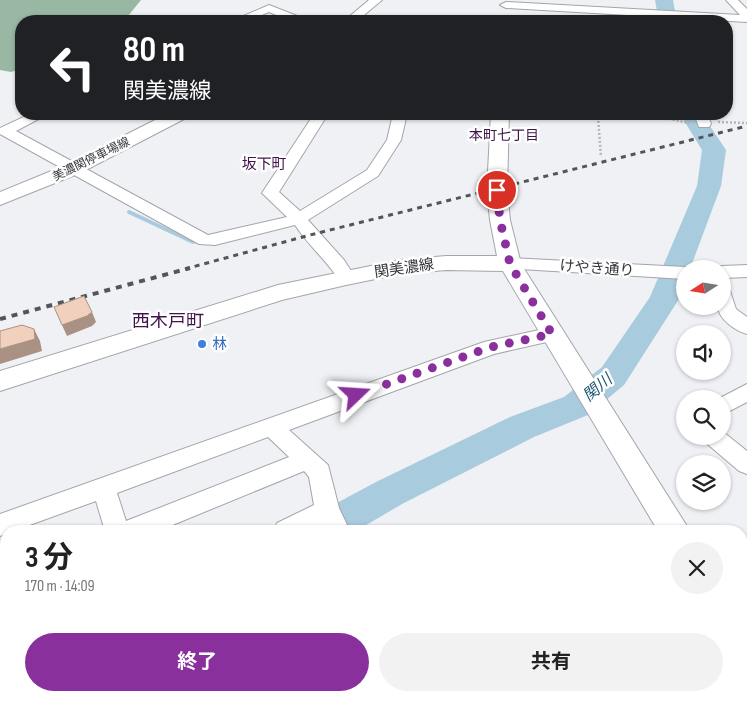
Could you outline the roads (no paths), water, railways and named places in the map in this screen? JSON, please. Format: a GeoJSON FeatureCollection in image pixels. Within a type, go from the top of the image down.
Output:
{"type":"FeatureCollection","features":[{"type":"Feature","properties":{"kind":"main road","name":"美濃関停車場線"},"geometry":{"type":"LineString","coordinates":[[0,199],[73,169],[168,120]]}},
{"type":"Feature","properties":{"kind":"main road"},"geometry":{"type":"LineString","coordinates":[[500,120],[497,190],[500,220],[510,264],[671,525]]}},
{"type":"Feature","properties":{"kind":"main road","name":"関美濃線"},"geometry":{"type":"LineString","coordinates":[[0,381],[278,293],[346,277],[400,267],[446,263],[510,264]]}},
{"type":"Feature","properties":{"kind":"street"},"geometry":{"type":"LineString","coordinates":[[357,15],[376,0]]}},
{"type":"Feature","properties":{"kind":"street"},"geometry":{"type":"LineString","coordinates":[[732,0],[747,18]]}},
{"type":"Feature","properties":{"kind":"street"},"geometry":{"type":"LineString","coordinates":[[506,6],[602,5],[661,15]]}},
{"type":"Feature","properties":{"kind":"street"},"geometry":{"type":"LineString","coordinates":[[252,15],[269,8],[286,15]]}},
{"type":"Feature","properties":{"kind":"street"},"geometry":{"type":"LineString","coordinates":[[733,18],[747,18]]}},
{"type":"Feature","properties":{"kind":"street"},"geometry":{"type":"LineString","coordinates":[[28,120],[5,131],[204,240],[215,240],[300,219],[372,173],[394,140],[399,120]]}},
{"type":"Feature","properties":{"kind":"street"},"geometry":{"type":"LineString","coordinates":[[317,120],[270,193],[300,219],[310,235],[338,264],[346,277]]}},
{"type":"Feature","properties":{"kind":"street","name":"けやき通り"},"geometry":{"type":"LineString","coordinates":[[510,264],[676,272]]}},
{"type":"Feature","properties":{"kind":"street"},"geometry":{"type":"LineString","coordinates":[[731,272],[747,271]]}},
{"type":"Feature","properties":{"kind":"street"},"geometry":{"type":"LineString","coordinates":[[731,315],[747,327]]}},
{"type":"Feature","properties":{"kind":"street"},"geometry":{"type":"LineString","coordinates":[[0,525],[491,347],[552,334]]}},
{"type":"Feature","properties":{"kind":"street"},"geometry":{"type":"LineString","coordinates":[[731,402],[747,392]]}},
{"type":"Feature","properties":{"kind":"street"},"geometry":{"type":"LineString","coordinates":[[270,426],[320,472],[333,521],[314,525]]}},
{"type":"Feature","properties":{"kind":"street"},"geometry":{"type":"LineString","coordinates":[[724,445],[747,463]]}},
{"type":"Feature","properties":{"kind":"street"},"geometry":{"type":"LineString","coordinates":[[146,525],[306,460]]}},
{"type":"Feature","properties":{"kind":"street"},"geometry":{"type":"LineString","coordinates":[[104,487],[115,525]]}},
{"type":"Feature","properties":{"kind":"waterway","name":"関川"},"geometry":{"type":"LineString","coordinates":[[664,0],[666,11],[664,15]]}},
{"type":"Feature","properties":{"kind":"waterway","name":"関川"},"geometry":{"type":"LineString","coordinates":[[332,525],[389,493],[522,427],[576,406],[613,376],[664,299],[709,186],[714,150],[695,120]]}},
{"type":"Feature","properties":{"kind":"waterway"},"geometry":{"type":"LineString","coordinates":[[129,212],[193,242]]}},
{"type":"Feature","properties":{"kind":"railway"},"geometry":{"type":"LineString","coordinates":[[185,269],[310,235],[747,126]]}},
{"type":"Feature","properties":{"kind":"railway"},"geometry":{"type":"LineString","coordinates":[[0,319],[190,268]]}},
{"type":"Feature","properties":{"kind":"place","name":"林"},"geometry":{"type":"Point","coordinates":[202,344]}},
{"type":"Feature","properties":{"kind":"district","name":"本町七丁目"},"geometry":{"type":"Point","coordinates":[504,135]}},
{"type":"Feature","properties":{"kind":"district","name":"坂下町"},"geometry":{"type":"Point","coordinates":[264,164]}},
{"type":"Feature","properties":{"kind":"district","name":"西木戸町"},"geometry":{"type":"Point","coordinates":[168,321]}}]}
